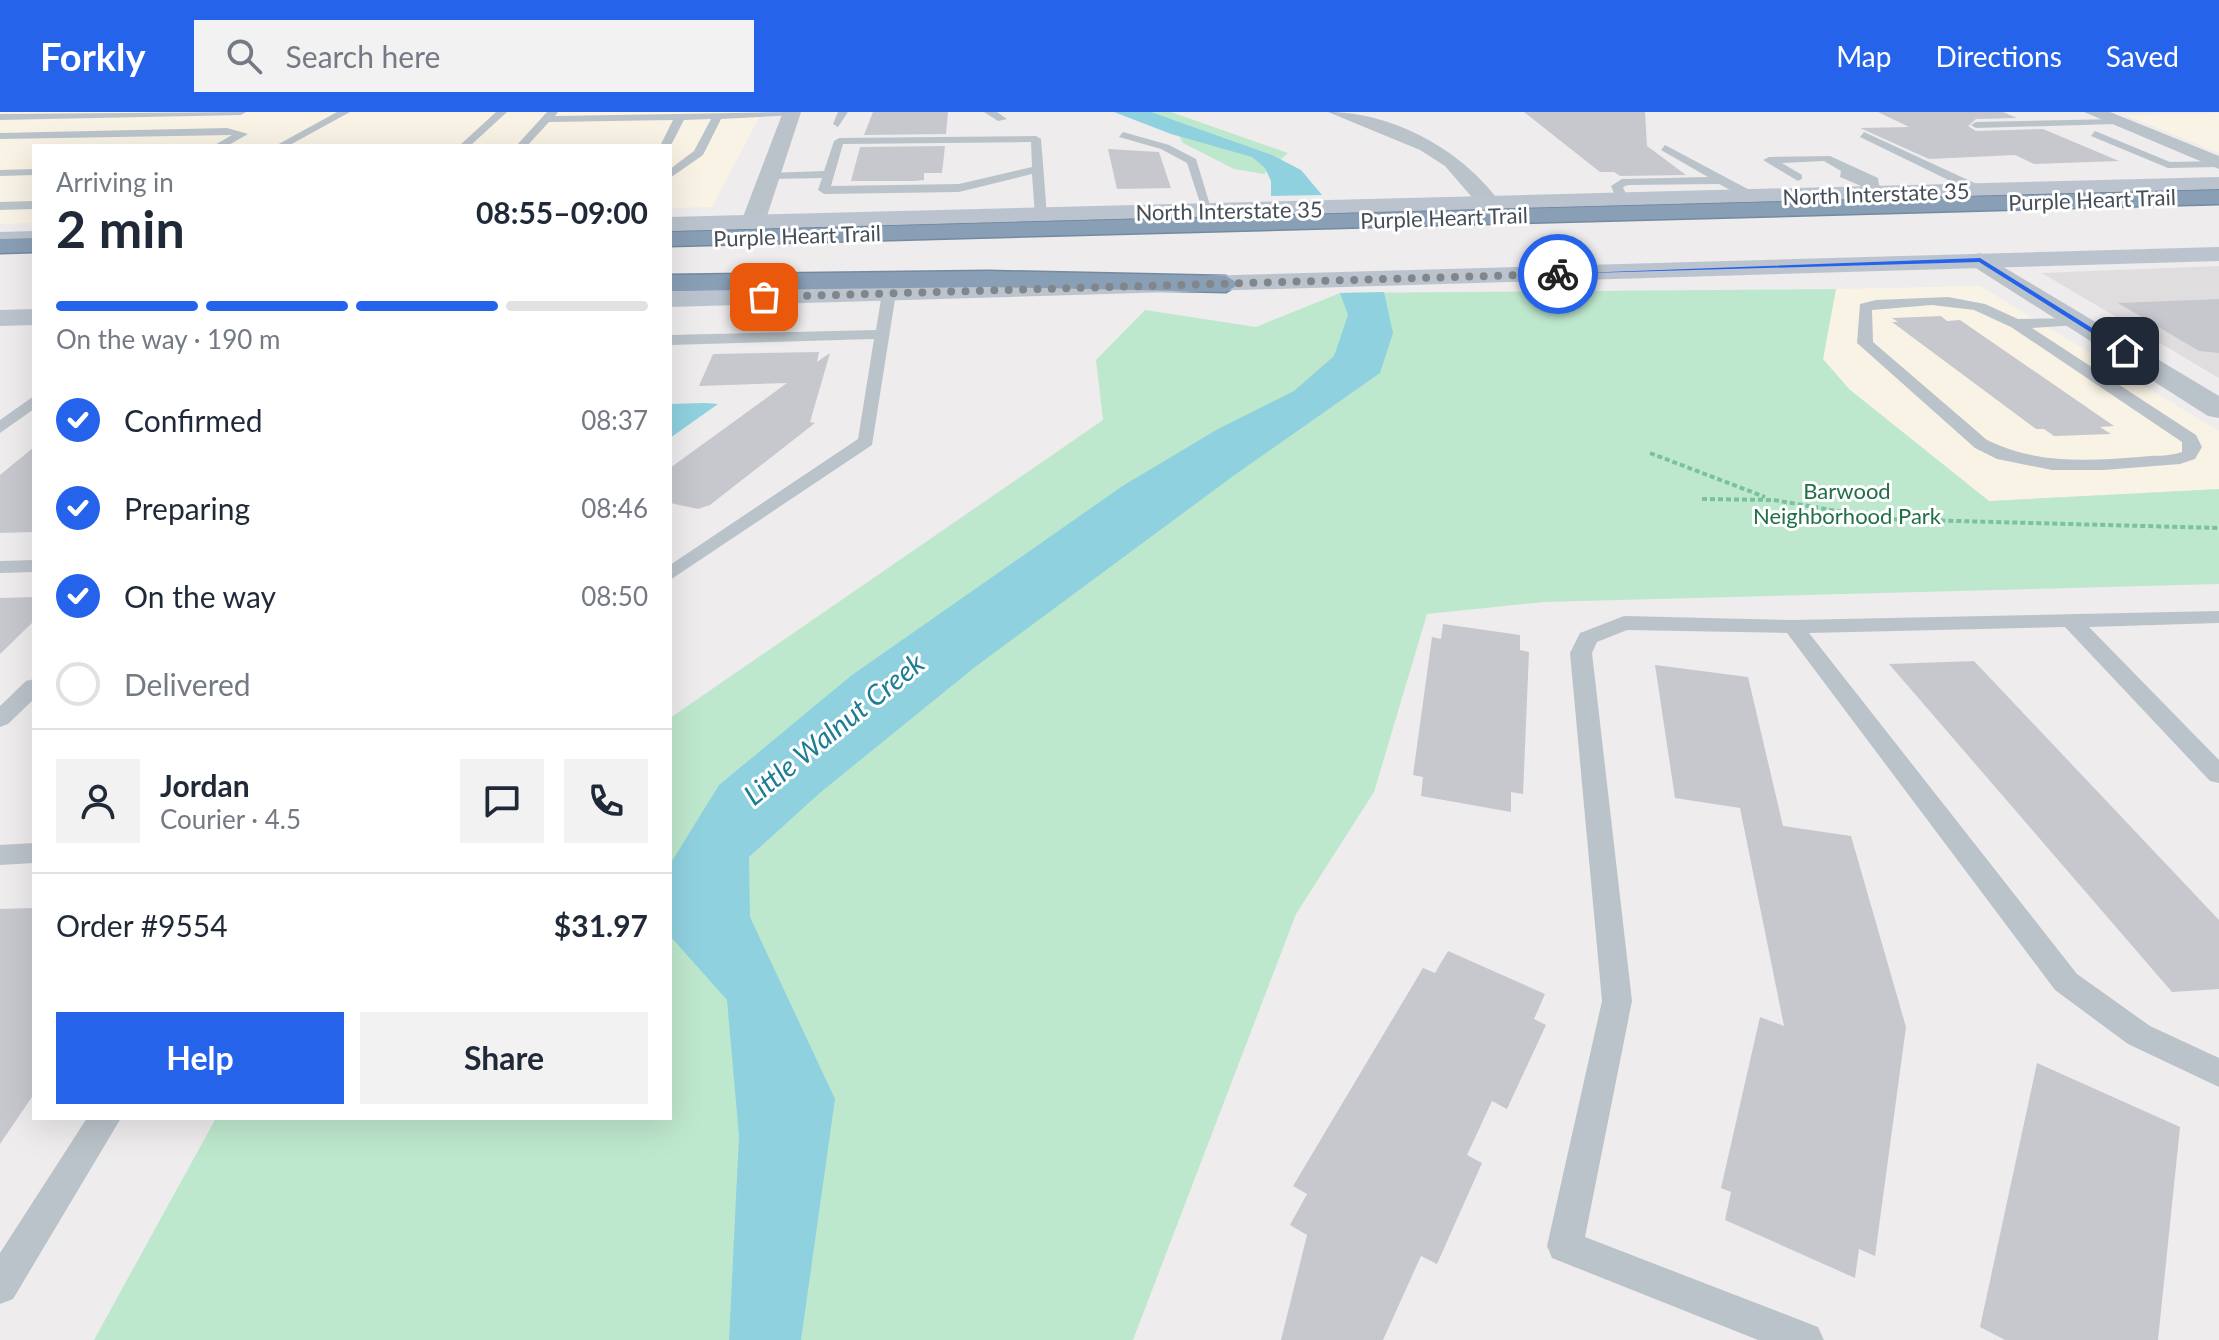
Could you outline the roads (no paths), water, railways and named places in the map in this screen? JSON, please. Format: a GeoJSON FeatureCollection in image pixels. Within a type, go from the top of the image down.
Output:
{"type":"FeatureCollection","features":[{"type":"Feature","properties":{"kind":"highway","name":"Purple Heart Trail"},"geometry":{"type":"LineString","coordinates":[[672,239],[2219,197]]}},
{"type":"Feature","properties":{"kind":"highway","name":"Purple Heart Trail"},"geometry":{"type":"LineString","coordinates":[[672,256],[2219,215]]}},
{"type":"Feature","properties":{"kind":"highway"},"geometry":{"type":"LineString","coordinates":[[0,246],[32,245]]}},
{"type":"Feature","properties":{"kind":"highway"},"geometry":{"type":"LineString","coordinates":[[0,257],[32,256]]}},
{"type":"Feature","properties":{"kind":"highway"},"geometry":{"type":"LineString","coordinates":[[672,283],[988,279],[1226,284]]}},
{"type":"Feature","properties":{"kind":"main road","name":"North Interstate 35"},"geometry":{"type":"LineString","coordinates":[[672,224],[1491,205],[1753,197],[1880,189],[1979,190],[2219,183]]}},
{"type":"Feature","properties":{"kind":"main road"},"geometry":{"type":"LineString","coordinates":[[0,239],[32,238]]}},
{"type":"Feature","properties":{"kind":"main road"},"geometry":{"type":"LineString","coordinates":[[672,299],[2219,254]]}},
{"type":"Feature","properties":{"kind":"main road"},"geometry":{"type":"LineString","coordinates":[[0,318],[32,317]]}},
{"type":"Feature","properties":{"kind":"street"},"geometry":{"type":"LineString","coordinates":[[2093,112],[2219,163]]}},
{"type":"Feature","properties":{"kind":"street"},"geometry":{"type":"LineString","coordinates":[[1350,113],[1427,146],[1452,162],[1491,205]]}},
{"type":"Feature","properties":{"kind":"street"},"geometry":{"type":"LineString","coordinates":[[753,222],[792,114]]}},
{"type":"Feature","properties":{"kind":"street"},"geometry":{"type":"LineString","coordinates":[[1980,260],[2219,409]]}},
{"type":"Feature","properties":{"kind":"lane"},"geometry":{"type":"LineString","coordinates":[[0,117],[241,112]]}},
{"type":"Feature","properties":{"kind":"lane"},"geometry":{"type":"LineString","coordinates":[[284,144],[345,112]]}},
{"type":"Feature","properties":{"kind":"lane"},"geometry":{"type":"LineString","coordinates":[[466,144],[502,112]]}},
{"type":"Feature","properties":{"kind":"lane"},"geometry":{"type":"LineString","coordinates":[[838,124],[843,112]]}},
{"type":"Feature","properties":{"kind":"lane"},"geometry":{"type":"LineString","coordinates":[[989,112],[1002,119]]}},
{"type":"Feature","properties":{"kind":"lane"},"geometry":{"type":"LineString","coordinates":[[672,173],[699,153],[719,114]]}},
{"type":"Feature","properties":{"kind":"lane"},"geometry":{"type":"LineString","coordinates":[[523,144],[550,116],[792,114]]}},
{"type":"Feature","properties":{"kind":"lane"},"geometry":{"type":"LineString","coordinates":[[666,144],[680,117]]}},
{"type":"Feature","properties":{"kind":"lane"},"geometry":{"type":"LineString","coordinates":[[1976,125],[2115,121]]}},
{"type":"Feature","properties":{"kind":"lane"},"geometry":{"type":"LineString","coordinates":[[144,144],[163,133]]}},
{"type":"Feature","properties":{"kind":"lane"},"geometry":{"type":"LineString","coordinates":[[0,136],[243,134],[222,144]]}},
{"type":"Feature","properties":{"kind":"lane"},"geometry":{"type":"LineString","coordinates":[[2095,134],[2168,165],[2219,163]]}},
{"type":"Feature","properties":{"kind":"lane"},"geometry":{"type":"LineString","coordinates":[[1123,135],[1165,147],[1192,161],[1209,212]]}},
{"type":"Feature","properties":{"kind":"lane"},"geometry":{"type":"LineString","coordinates":[[1864,135],[1979,190]]}},
{"type":"Feature","properties":{"kind":"lane"},"geometry":{"type":"LineString","coordinates":[[0,149],[27,136]]}},
{"type":"Feature","properties":{"kind":"lane"},"geometry":{"type":"LineString","coordinates":[[1038,169],[959,188],[824,190],[839,141],[1036,139],[1038,169],[1041,216]]}},
{"type":"Feature","properties":{"kind":"lane"},"geometry":{"type":"LineString","coordinates":[[1665,148],[1753,197]]}},
{"type":"Feature","properties":{"kind":"lane"},"geometry":{"type":"LineString","coordinates":[[1798,177],[1769,160],[1826,158],[1874,180],[1880,189]]}},
{"type":"Feature","properties":{"kind":"lane"},"geometry":{"type":"LineString","coordinates":[[0,173],[32,172]]}},
{"type":"Feature","properties":{"kind":"lane"},"geometry":{"type":"LineString","coordinates":[[769,176],[830,174]]}},
{"type":"Feature","properties":{"kind":"lane"},"geometry":{"type":"LineString","coordinates":[[1623,201],[1617,186],[1626,181],[1721,180]]}},
{"type":"Feature","properties":{"kind":"lane"},"geometry":{"type":"LineString","coordinates":[[0,206],[32,205]]}},
{"type":"Feature","properties":{"kind":"lane"},"geometry":{"type":"LineString","coordinates":[[672,573],[866,441],[889,293]]}},
{"type":"Feature","properties":{"kind":"lane"},"geometry":{"type":"LineString","coordinates":[[2016,324],[2190,439],[2193,447],[2189,455],[2180,459],[2050,465],[2024,463],[2001,456],[1981,444],[1865,343],[1863,312],[1865,307],[1876,304],[1959,299],[1986,307],[2016,324],[2078,321]]}},
{"type":"Feature","properties":{"kind":"lane"},"geometry":{"type":"LineString","coordinates":[[672,340],[883,339]]}},
{"type":"Feature","properties":{"kind":"lane"},"geometry":{"type":"LineString","coordinates":[[0,428],[32,403]]}},
{"type":"Feature","properties":{"kind":"lane"},"geometry":{"type":"LineString","coordinates":[[0,567],[32,566]]}},
{"type":"Feature","properties":{"kind":"lane"},"geometry":{"type":"LineString","coordinates":[[1805,1340],[1565,1246],[1617,1001],[1581,653],[1588,638],[1624,623],[1793,627],[2219,617]]}},
{"type":"Feature","properties":{"kind":"lane"},"geometry":{"type":"LineString","coordinates":[[2071,621],[2219,775]]}},
{"type":"Feature","properties":{"kind":"lane"},"geometry":{"type":"LineString","coordinates":[[1793,627],[2066,982],[2139,1035],[2219,1073]]}},
{"type":"Feature","properties":{"kind":"lane"},"geometry":{"type":"LineString","coordinates":[[0,719],[32,688]]}},
{"type":"Feature","properties":{"kind":"lane"},"geometry":{"type":"LineString","coordinates":[[0,855],[32,853]]}},
{"type":"Feature","properties":{"kind":"lane"},"geometry":{"type":"LineString","coordinates":[[0,1286],[104,1120]]}},
{"type":"Feature","properties":{"kind":"water"},"geometry":{"type":"Polygon","coordinates":[[[1114,112],[1151,112],[1272,155],[1301,170],[1322,195],[1271,196],[1271,181],[1265,168],[1252,157],[1171,134],[1114,112]]]}},
{"type":"Feature","properties":{"kind":"water","name":"Little Walnut Creek"},"geometry":{"type":"Polygon","coordinates":[[[1384,292],[1393,333],[1380,373],[1236,474],[975,667],[821,792],[749,857],[750,917],[835,1099],[801,1340],[729,1340],[739,1136],[727,1000],[672,938],[672,861],[719,785],[852,675],[1124,485],[1218,429],[1294,391],[1334,356],[1348,315],[1340,293],[1384,292]]]}},
{"type":"Feature","properties":{"kind":"water"},"geometry":{"type":"Polygon","coordinates":[[[705,403],[718,404],[672,437],[672,404],[705,403]]]}},
{"type":"Feature","properties":{"kind":"park label","name":"Barwood Neighborhood Park"},"geometry":{"type":"Point","coordinates":[1847,504]}}]}
